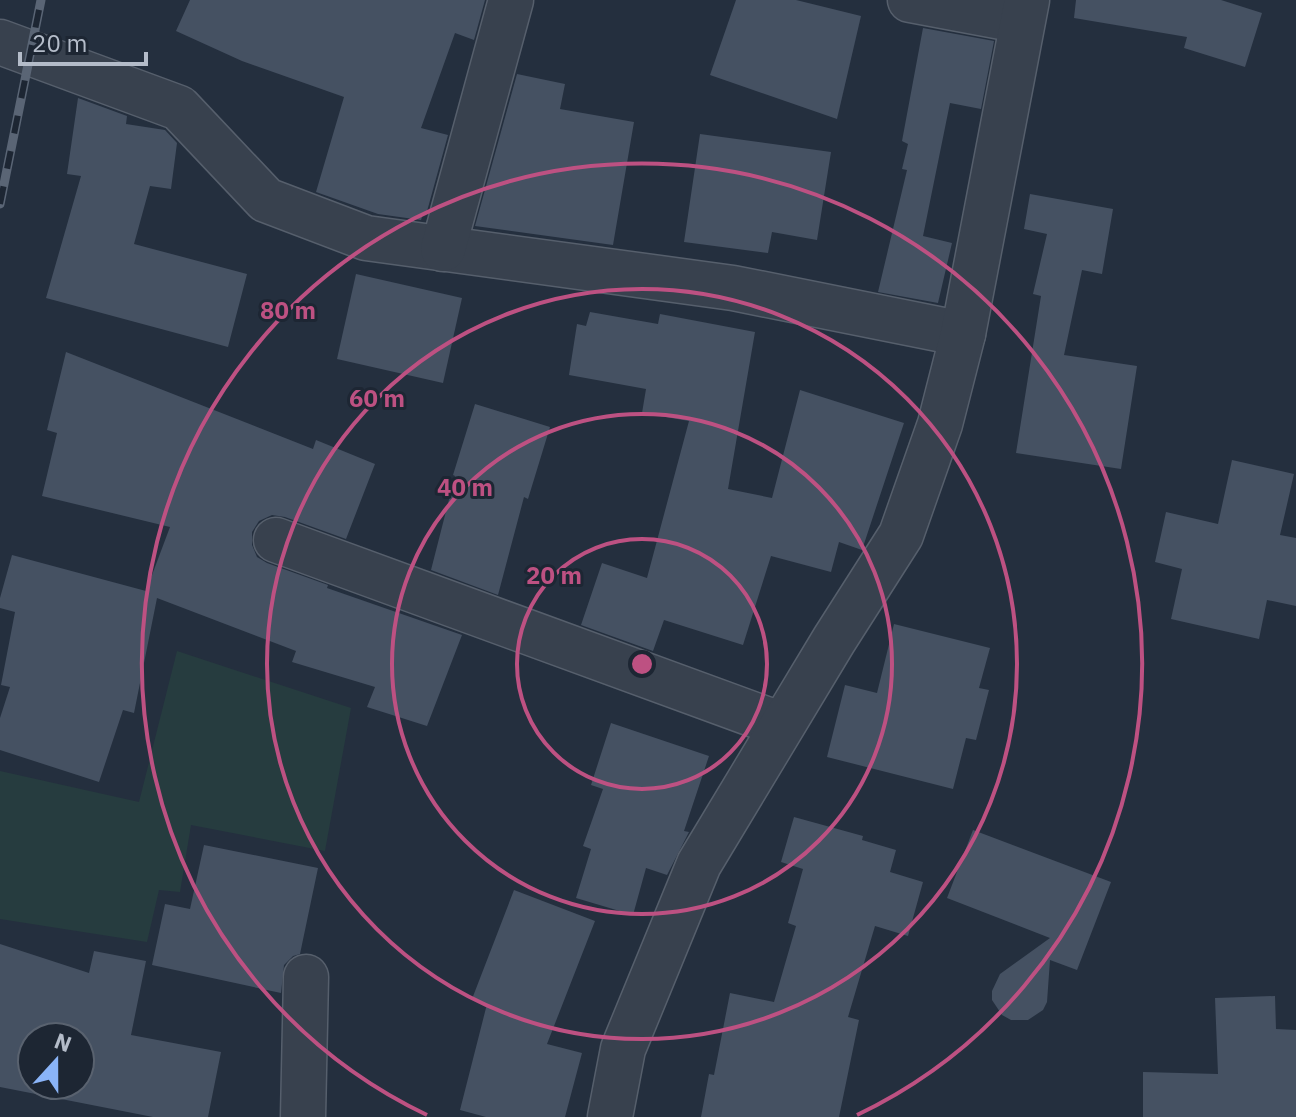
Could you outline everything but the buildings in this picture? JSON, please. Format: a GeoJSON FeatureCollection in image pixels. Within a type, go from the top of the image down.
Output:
{"type":"FeatureCollection","features":[{"type":"Feature","properties":{"kind":"street"},"geometry":{"type":"LineString","coordinates":[[443,249],[511,0]]}},
{"type":"Feature","properties":{"kind":"street"},"geometry":{"type":"LineString","coordinates":[[610,1117],[623,1049],[699,864],[901,535],[940,424],[963,334],[1025,11],[910,0]]}},
{"type":"Feature","properties":{"kind":"street"},"geometry":{"type":"LineString","coordinates":[[0,42],[179,108],[266,200],[366,238],[733,288],[963,334]]}},
{"type":"Feature","properties":{"kind":"street"},"geometry":{"type":"LineString","coordinates":[[276,540],[782,725]]}},
{"type":"Feature","properties":{"kind":"street"},"geometry":{"type":"LineString","coordinates":[[303,1117],[306,977]]}},
{"type":"Feature","properties":{"kind":"green space"},"geometry":{"type":"Polygon","coordinates":[[[177,651],[351,708],[325,851],[191,825],[180,892],[159,890],[147,942],[0,919],[0,771],[139,802],[177,651]]]}},
{"type":"Feature","properties":{"kind":"railway"},"geometry":{"type":"LineString","coordinates":[[0,204],[41,0]]}}]}
